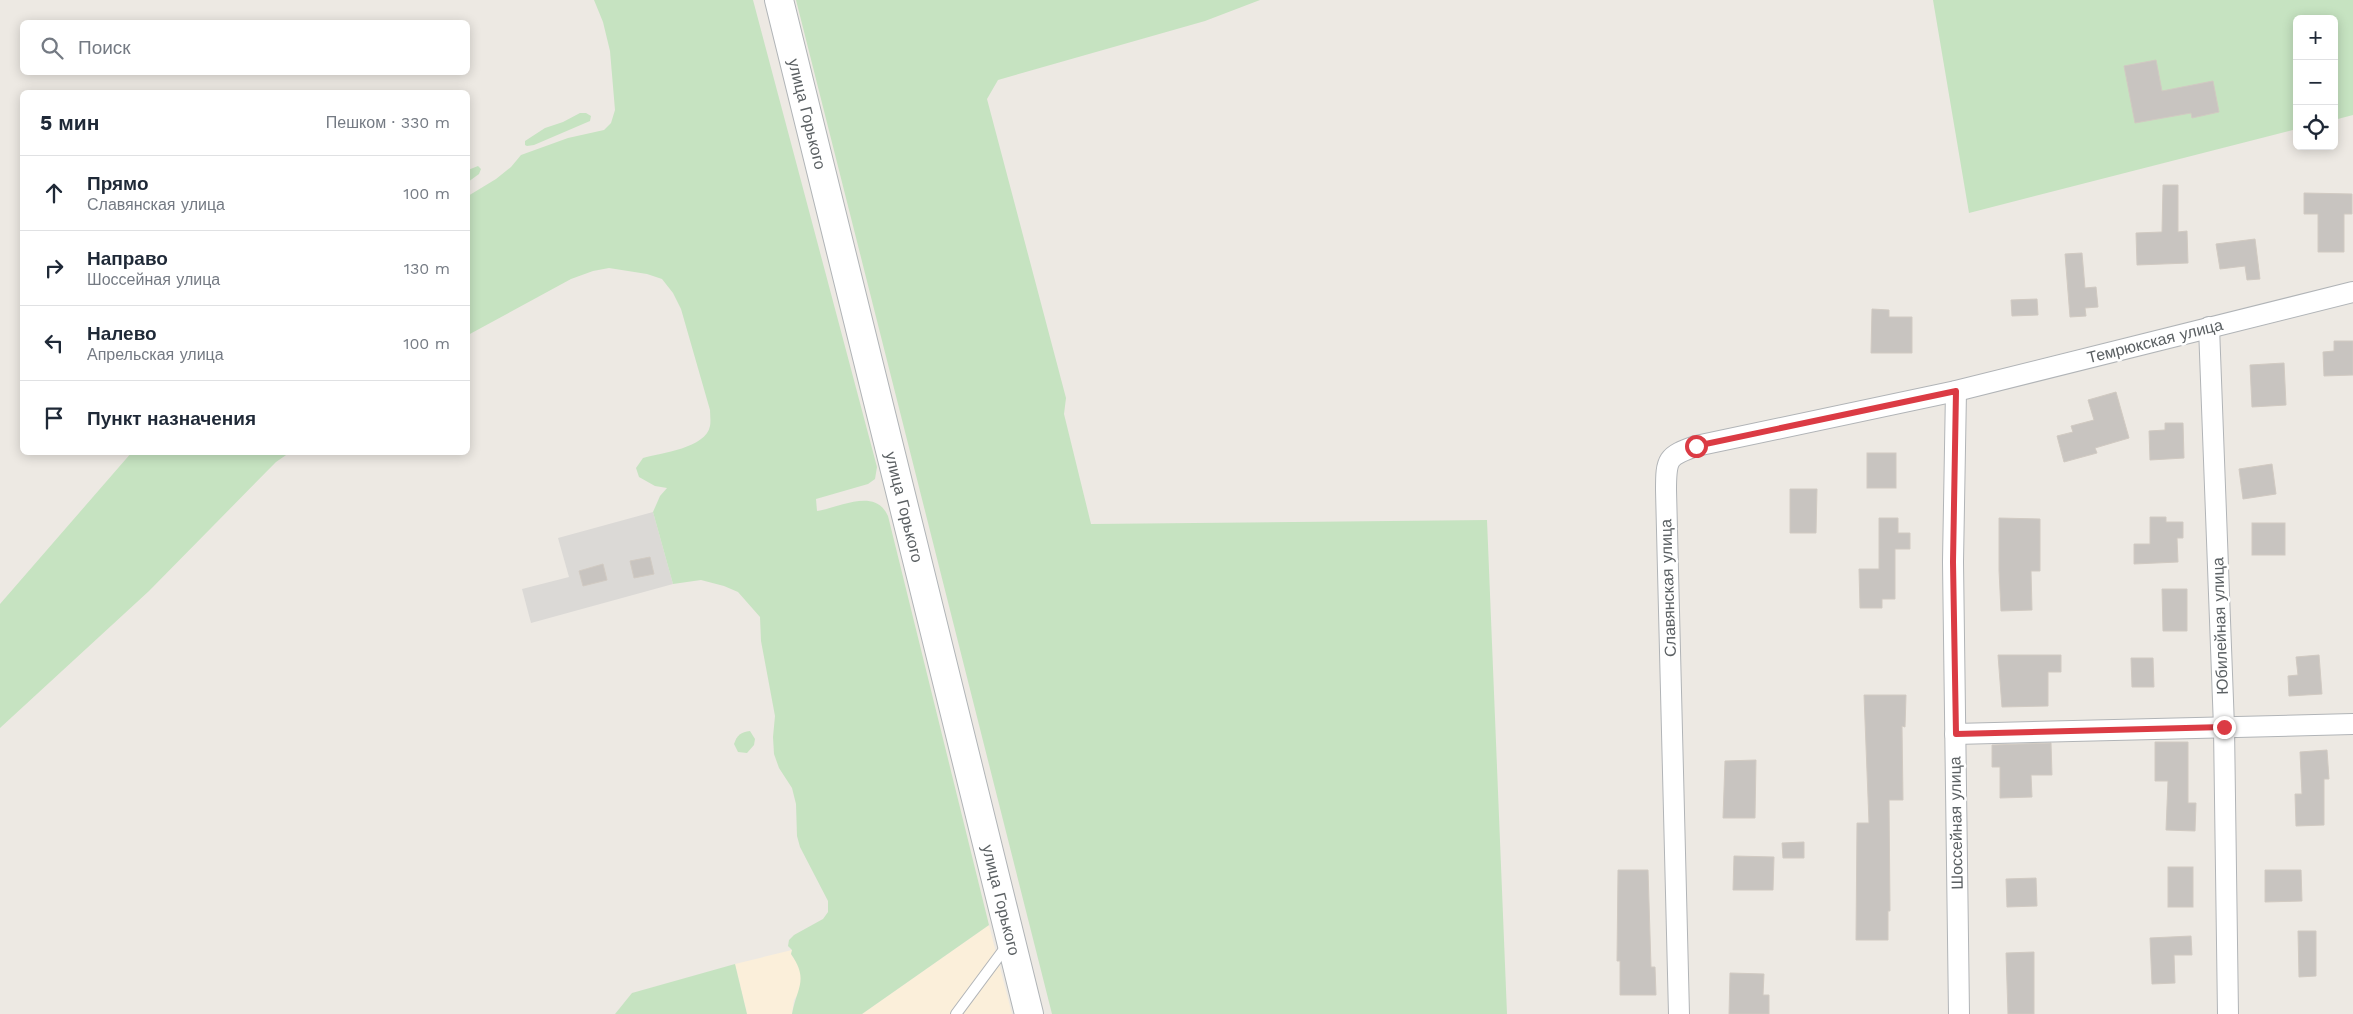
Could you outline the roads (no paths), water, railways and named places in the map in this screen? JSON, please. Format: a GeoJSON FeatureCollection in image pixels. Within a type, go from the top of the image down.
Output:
{"type":"FeatureCollection","features":[{"type":"Feature","properties":{"kind":"main road","name":"улица Горького"},"geometry":{"type":"LineString","coordinates":[[779,0],[1029,1014]]}},
{"type":"Feature","properties":{"kind":"street","name":"Темрюкская улица"},"geometry":{"type":"LineString","coordinates":[[1956,391],[2353,292]]}},
{"type":"Feature","properties":{"kind":"street","name":"Юбилейная улица"},"geometry":{"type":"LineString","coordinates":[[2209,327],[2224,727],[2228,1014]]}},
{"type":"Feature","properties":{"kind":"street","name":"Шоссейная улица"},"geometry":{"type":"LineString","coordinates":[[1956,391],[1953,562],[1959,1014]]}},
{"type":"Feature","properties":{"kind":"street","name":"Славянская улица"},"geometry":{"type":"LineString","coordinates":[[1679,1014],[1666,490],[1666,468],[1669,459],[1675,453],[1696,446],[1956,391]]}},
{"type":"Feature","properties":{"kind":"street"},"geometry":{"type":"LineString","coordinates":[[1956,734],[2353,724]]}},
{"type":"Feature","properties":{"kind":"lane"},"geometry":{"type":"LineString","coordinates":[[956,1014],[1011,940]]}}]}
